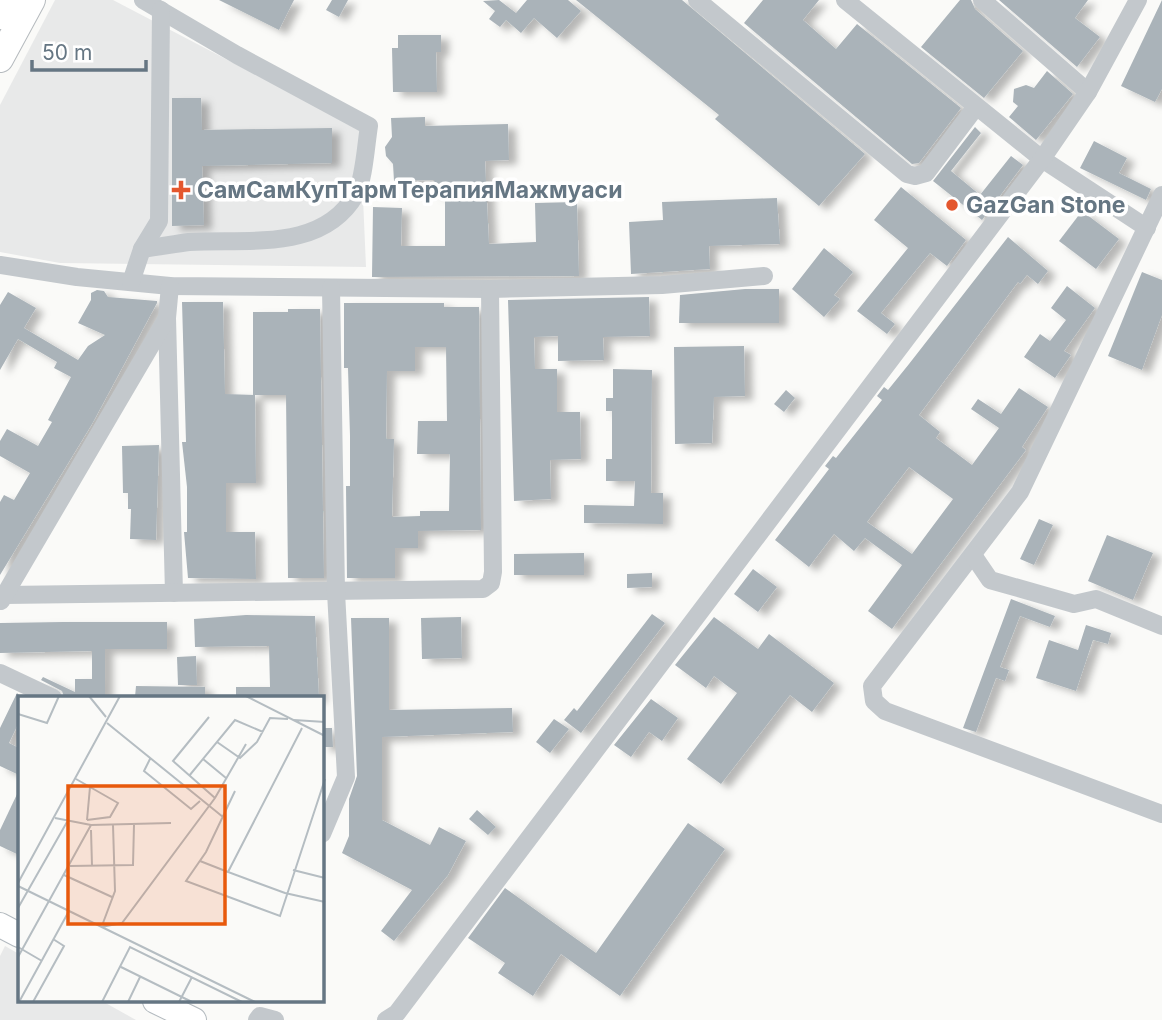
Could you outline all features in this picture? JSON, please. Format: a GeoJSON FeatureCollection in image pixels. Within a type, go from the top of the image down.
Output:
{"type":"FeatureCollection","features":[{"type":"Feature","properties":{"kind":"main road"},"geometry":{"type":"LineString","coordinates":[[0,16],[9,0]]}},
{"type":"Feature","properties":{"kind":"main road"},"geometry":{"type":"LineString","coordinates":[[0,59],[32,0]]}},
{"type":"Feature","properties":{"kind":"street"},"geometry":{"type":"LineString","coordinates":[[142,249],[190,242],[271,241],[309,233],[341,214],[358,192],[369,126],[143,0]]}},
{"type":"Feature","properties":{"kind":"street"},"geometry":{"type":"LineString","coordinates":[[697,0],[907,174],[915,176],[926,173],[975,108]]}},
{"type":"Feature","properties":{"kind":"street"},"geometry":{"type":"LineString","coordinates":[[845,0],[975,108],[1042,159],[1147,228]]}},
{"type":"Feature","properties":{"kind":"street"},"geometry":{"type":"LineString","coordinates":[[982,0],[1088,92]]}},
{"type":"Feature","properties":{"kind":"street"},"geometry":{"type":"LineString","coordinates":[[386,1020],[397,1013],[414,991],[1042,159],[1088,92],[1138,0]]}},
{"type":"Feature","properties":{"kind":"street"},"geometry":{"type":"LineString","coordinates":[[131,282],[142,249],[159,221],[161,10]]}},
{"type":"Feature","properties":{"kind":"street"},"geometry":{"type":"LineString","coordinates":[[1162,195],[1020,492],[872,685],[874,701],[885,711],[1162,814]]}},
{"type":"Feature","properties":{"kind":"street"},"geometry":{"type":"LineString","coordinates":[[0,265],[170,286],[490,289],[662,285],[764,276]]}},
{"type":"Feature","properties":{"kind":"street"},"geometry":{"type":"LineString","coordinates":[[170,286],[167,318],[174,593]]}},
{"type":"Feature","properties":{"kind":"street"},"geometry":{"type":"LineString","coordinates":[[324,826],[346,777],[335,592],[331,288]]}},
{"type":"Feature","properties":{"kind":"street"},"geometry":{"type":"LineString","coordinates":[[2,599],[174,593],[483,589],[491,583],[493,572],[490,289]]}},
{"type":"Feature","properties":{"kind":"street"},"geometry":{"type":"LineString","coordinates":[[2,599],[167,318]]}},
{"type":"Feature","properties":{"kind":"street"},"geometry":{"type":"LineString","coordinates":[[973,555],[990,580],[1074,604],[1096,599],[1162,626]]}},
{"type":"Feature","properties":{"kind":"street"},"geometry":{"type":"LineString","coordinates":[[0,673],[49,696]]}},
{"type":"Feature","properties":{"kind":"street"},"geometry":{"type":"LineString","coordinates":[[157,1002],[194,1020]]}},
{"type":"Feature","properties":{"kind":"shaded area","name":"СамСамКупТармТерапияМажмуаси"},"geometry":{"type":"Polygon","coordinates":[[[55,0],[113,0],[360,129],[366,267],[60,263],[0,252],[0,105],[55,0]]]}},
{"type":"Feature","properties":{"kind":"shaded area"},"geometry":{"type":"Polygon","coordinates":[[[5,946],[18,953],[18,1002],[104,1002],[136,1020],[0,1020],[0,956],[5,946]]]}},
{"type":"Feature","properties":{"kind":"building"},"geometry":{"type":"Polygon","coordinates":[[[219,0],[294,0],[279,30],[219,0]]]}},
{"type":"Feature","properties":{"kind":"building"},"geometry":{"type":"Polygon","coordinates":[[[332,0],[348,0],[339,17],[326,10],[332,0]]]}},
{"type":"Feature","properties":{"kind":"building"},"geometry":{"type":"Polygon","coordinates":[[[499,0],[516,13],[527,0],[568,0],[581,11],[557,38],[534,18],[521,33],[506,20],[500,27],[489,19],[495,11],[483,1],[499,0]]]}},
{"type":"Feature","properties":{"kind":"building"},"geometry":{"type":"Polygon","coordinates":[[[576,0],[682,0],[865,154],[819,206],[715,119],[719,115],[576,0]]]}},
{"type":"Feature","properties":{"kind":"building"},"geometry":{"type":"Polygon","coordinates":[[[763,0],[819,0],[803,20],[836,49],[857,24],[961,108],[919,163],[912,164],[744,23],[763,0]]]}},
{"type":"Feature","properties":{"kind":"building"},"geometry":{"type":"Polygon","coordinates":[[[960,0],[971,0],[975,9],[1023,51],[984,98],[921,47],[960,0]]]}},
{"type":"Feature","properties":{"kind":"building"},"geometry":{"type":"Polygon","coordinates":[[[999,0],[1088,0],[1075,18],[1100,37],[1077,67],[999,0]]]}},
{"type":"Feature","properties":{"kind":"building"},"geometry":{"type":"Polygon","coordinates":[[[1162,0],[1162,89],[1155,102],[1121,86],[1162,0]]]}},
{"type":"Feature","properties":{"kind":"building"},"geometry":{"type":"Polygon","coordinates":[[[398,35],[441,35],[441,52],[436,52],[437,92],[393,92],[392,48],[398,48],[398,35]]]}},
{"type":"Feature","properties":{"kind":"building"},"geometry":{"type":"Polygon","coordinates":[[[1047,71],[1073,94],[1036,140],[1009,117],[1018,106],[1013,102],[1014,89],[1026,85],[1034,88],[1047,71]]]}},
{"type":"Feature","properties":{"kind":"building"},"geometry":{"type":"Polygon","coordinates":[[[172,98],[201,98],[202,130],[332,128],[332,163],[202,166],[204,225],[172,226],[172,98]]]}},
{"type":"Feature","properties":{"kind":"building"},"geometry":{"type":"Polygon","coordinates":[[[425,117],[425,126],[508,124],[509,160],[485,161],[489,244],[536,242],[535,203],[577,202],[579,276],[372,277],[373,207],[402,208],[401,246],[445,246],[445,194],[435,194],[434,180],[394,181],[393,164],[386,156],[385,147],[392,137],[391,118],[425,117]]]}},
{"type":"Feature","properties":{"kind":"building"},"geometry":{"type":"Polygon","coordinates":[[[975,127],[981,133],[951,171],[980,195],[1011,156],[1023,165],[982,220],[933,181],[975,127]]]}},
{"type":"Feature","properties":{"kind":"building"},"geometry":{"type":"Polygon","coordinates":[[[1094,141],[1127,158],[1119,173],[1151,189],[1146,200],[1080,168],[1094,141]]]}},
{"type":"Feature","properties":{"kind":"building"},"geometry":{"type":"Polygon","coordinates":[[[901,187],[966,240],[947,266],[930,253],[881,313],[895,324],[887,334],[857,311],[908,248],[874,220],[901,187]]]}},
{"type":"Feature","properties":{"kind":"building"},"geometry":{"type":"Polygon","coordinates":[[[777,198],[780,244],[709,246],[710,269],[631,274],[629,222],[663,220],[662,202],[777,198]]]}},
{"type":"Feature","properties":{"kind":"building"},"geometry":{"type":"Polygon","coordinates":[[[1082,211],[1119,239],[1096,269],[1059,241],[1082,211]]]}},
{"type":"Feature","properties":{"kind":"building"},"geometry":{"type":"Polygon","coordinates":[[[1008,237],[1048,271],[1038,284],[1027,275],[1020,284],[1018,282],[919,415],[940,432],[936,438],[972,465],[999,428],[971,409],[978,399],[1001,414],[1019,388],[1048,407],[1022,447],[1026,450],[892,629],[868,611],[902,565],[865,538],[854,551],[834,534],[809,567],[775,540],[829,469],[825,466],[833,456],[836,458],[882,400],[877,396],[884,387],[888,390],[1008,237]],[[909,467],[867,522],[912,554],[953,499],[909,467]]]}},
{"type":"Feature","properties":{"kind":"building"},"geometry":{"type":"Polygon","coordinates":[[[824,248],[853,272],[834,295],[840,299],[824,317],[792,289],[824,248]]]}},
{"type":"Feature","properties":{"kind":"building"},"geometry":{"type":"Polygon","coordinates":[[[1142,272],[1162,280],[1162,315],[1142,370],[1108,356],[1142,272]]]}},
{"type":"Feature","properties":{"kind":"building"},"geometry":{"type":"Polygon","coordinates":[[[1067,286],[1095,308],[1064,351],[1071,355],[1055,378],[1024,357],[1040,334],[1050,341],[1066,320],[1051,308],[1067,286]]]}},
{"type":"Feature","properties":{"kind":"building"},"geometry":{"type":"Polygon","coordinates":[[[779,289],[779,323],[679,323],[680,295],[779,289]]]}},
{"type":"Feature","properties":{"kind":"building"},"geometry":{"type":"Polygon","coordinates":[[[104,291],[108,297],[157,303],[92,424],[0,575],[0,502],[4,495],[14,500],[30,473],[0,456],[0,441],[7,429],[38,446],[52,422],[48,420],[71,377],[54,368],[57,362],[18,339],[0,370],[0,305],[8,292],[36,308],[24,328],[78,360],[88,346],[105,335],[78,323],[91,300],[91,293],[104,291]]]}},
{"type":"Feature","properties":{"kind":"building"},"geometry":{"type":"Polygon","coordinates":[[[649,297],[650,336],[603,337],[604,360],[558,361],[558,336],[534,337],[535,369],[557,369],[557,412],[580,412],[581,459],[550,460],[551,499],[514,501],[508,300],[649,297]]]}},
{"type":"Feature","properties":{"kind":"building"},"geometry":{"type":"Polygon","coordinates":[[[182,302],[223,302],[225,394],[255,395],[256,483],[226,483],[226,532],[255,532],[256,579],[188,578],[184,532],[187,532],[187,487],[182,442],[186,442],[182,302]]]}},
{"type":"Feature","properties":{"kind":"building"},"geometry":{"type":"Polygon","coordinates":[[[344,303],[444,303],[444,307],[479,307],[481,530],[418,531],[418,548],[395,548],[395,578],[347,578],[346,486],[350,486],[350,436],[348,368],[344,368],[344,303]],[[415,347],[415,371],[387,371],[386,439],[394,439],[392,517],[420,516],[420,511],[449,511],[450,454],[417,454],[418,421],[447,421],[446,347],[415,347]]]}},
{"type":"Feature","properties":{"kind":"building"},"geometry":{"type":"Polygon","coordinates":[[[288,309],[320,309],[324,578],[288,578],[286,395],[253,395],[253,312],[288,312],[288,309]]]}},
{"type":"Feature","properties":{"kind":"building"},"geometry":{"type":"Polygon","coordinates":[[[744,346],[745,396],[714,397],[712,443],[675,444],[674,347],[744,346]]]}},
{"type":"Feature","properties":{"kind":"building"},"geometry":{"type":"Polygon","coordinates":[[[613,369],[652,370],[651,493],[663,493],[663,524],[584,523],[584,505],[634,506],[635,481],[606,481],[606,459],[612,459],[612,411],[606,411],[606,398],[613,398],[613,369]]]}},
{"type":"Feature","properties":{"kind":"building"},"geometry":{"type":"Polygon","coordinates":[[[786,390],[795,398],[784,412],[774,404],[786,390]]]}},
{"type":"Feature","properties":{"kind":"building"},"geometry":{"type":"Polygon","coordinates":[[[159,445],[156,540],[130,539],[131,509],[128,509],[128,493],[123,493],[122,446],[159,445]]]}},
{"type":"Feature","properties":{"kind":"building"},"geometry":{"type":"Polygon","coordinates":[[[1039,519],[1053,525],[1034,565],[1020,559],[1039,519]]]}},
{"type":"Feature","properties":{"kind":"building"},"geometry":{"type":"Polygon","coordinates":[[[1107,535],[1153,553],[1133,600],[1088,581],[1107,535]]]}},
{"type":"Feature","properties":{"kind":"building"},"geometry":{"type":"Polygon","coordinates":[[[584,553],[584,575],[514,575],[514,554],[584,553]]]}},
{"type":"Feature","properties":{"kind":"building"},"geometry":{"type":"Polygon","coordinates":[[[753,569],[777,587],[758,612],[734,594],[753,569]]]}},
{"type":"Feature","properties":{"kind":"building"},"geometry":{"type":"Polygon","coordinates":[[[652,573],[652,587],[627,588],[627,574],[652,573]]]}},
{"type":"Feature","properties":{"kind":"building"},"geometry":{"type":"Polygon","coordinates":[[[1011,599],[1055,616],[1050,627],[1020,616],[1000,667],[1009,670],[1005,681],[996,678],[976,732],[963,728],[1011,599]]]}},
{"type":"Feature","properties":{"kind":"building"},"geometry":{"type":"Polygon","coordinates":[[[652,614],[665,623],[581,733],[564,720],[574,708],[577,711],[652,614]]]}},
{"type":"Feature","properties":{"kind":"building"},"geometry":{"type":"Polygon","coordinates":[[[246,615],[315,616],[319,696],[236,696],[236,687],[270,687],[269,646],[195,647],[194,619],[246,615]]]}},
{"type":"Feature","properties":{"kind":"building"},"geometry":{"type":"Polygon","coordinates":[[[461,617],[462,658],[422,659],[421,618],[461,617]]]}},
{"type":"Feature","properties":{"kind":"building"},"geometry":{"type":"Polygon","coordinates":[[[714,617],[758,649],[769,634],[834,683],[812,712],[790,695],[721,784],[687,759],[737,693],[714,676],[706,688],[675,665],[714,617]]]}},
{"type":"Feature","properties":{"kind":"building"},"geometry":{"type":"Polygon","coordinates":[[[351,618],[389,618],[389,710],[512,708],[513,732],[382,737],[382,820],[430,845],[439,827],[466,841],[448,875],[394,941],[381,931],[412,890],[342,853],[349,836],[349,799],[357,776],[351,618]]]}},
{"type":"Feature","properties":{"kind":"building"},"geometry":{"type":"Polygon","coordinates":[[[167,622],[167,649],[105,649],[105,696],[64,696],[62,691],[41,680],[43,677],[75,692],[75,679],[92,679],[92,651],[0,653],[0,623],[167,622]]]}},
{"type":"Feature","properties":{"kind":"building"},"geometry":{"type":"Polygon","coordinates":[[[1086,625],[1111,633],[1108,644],[1093,640],[1076,691],[1036,678],[1049,640],[1078,650],[1086,625]]]}},
{"type":"Feature","properties":{"kind":"building"},"geometry":{"type":"Polygon","coordinates":[[[196,656],[197,685],[178,685],[177,657],[196,656]]]}},
{"type":"Feature","properties":{"kind":"building"},"geometry":{"type":"Polygon","coordinates":[[[136,686],[205,687],[205,696],[135,696],[136,686]]]}},
{"type":"Feature","properties":{"kind":"building"},"geometry":{"type":"Polygon","coordinates":[[[17,693],[18,724],[9,743],[18,748],[18,775],[0,766],[0,728],[17,693]]]}},
{"type":"Feature","properties":{"kind":"building"},"geometry":{"type":"Polygon","coordinates":[[[651,699],[678,718],[662,741],[649,732],[631,757],[614,745],[651,699]]]}},
{"type":"Feature","properties":{"kind":"building"},"geometry":{"type":"Polygon","coordinates":[[[554,719],[569,729],[550,753],[536,742],[554,719]]]}},
{"type":"Feature","properties":{"kind":"building"},"geometry":{"type":"Polygon","coordinates":[[[324,728],[332,728],[333,747],[324,747],[324,728]]]}},
{"type":"Feature","properties":{"kind":"building"},"geometry":{"type":"Polygon","coordinates":[[[18,792],[18,855],[0,846],[0,830],[18,792]]]}},
{"type":"Feature","properties":{"kind":"building"},"geometry":{"type":"Polygon","coordinates":[[[477,810],[496,827],[488,835],[469,819],[477,810]]]}},
{"type":"Feature","properties":{"kind":"building"},"geometry":{"type":"Polygon","coordinates":[[[688,823],[725,849],[620,996],[561,954],[533,996],[498,973],[505,963],[468,938],[505,888],[596,953],[688,823]]]}},
{"type":"Feature","properties":{"kind":"place","name":"СамСамКупТармТерапияМажмуаси"},"geometry":{"type":"Point","coordinates":[181,190]}},
{"type":"Feature","properties":{"kind":"place","name":"GazGan Stone"},"geometry":{"type":"Point","coordinates":[952,205]}}]}
